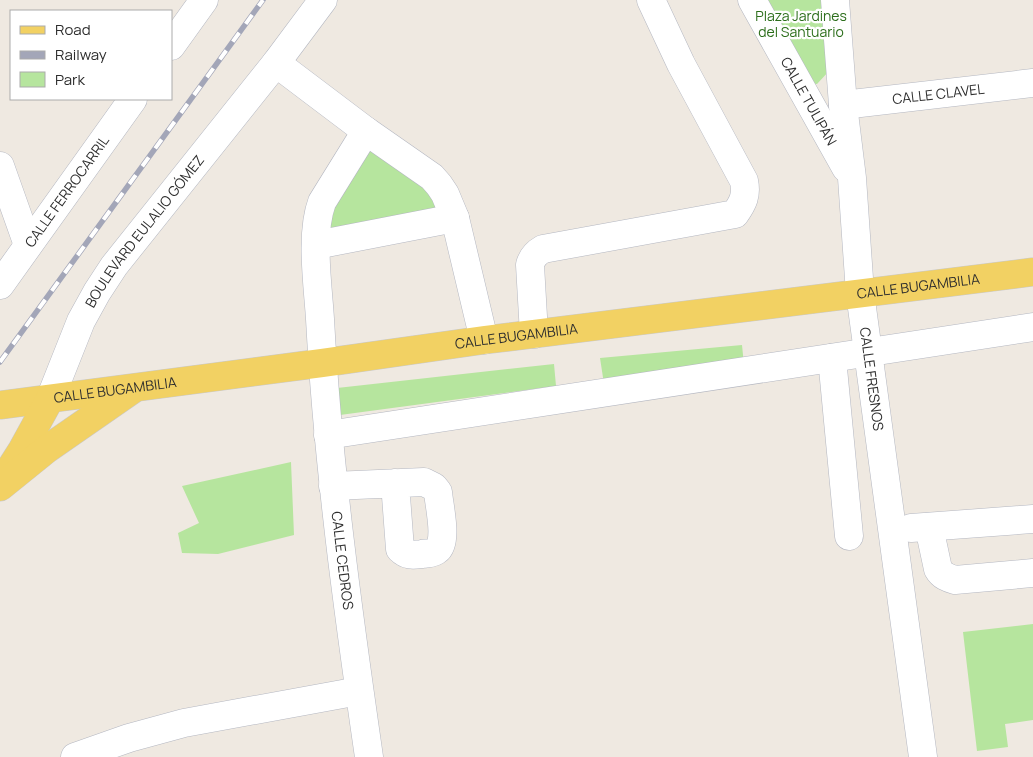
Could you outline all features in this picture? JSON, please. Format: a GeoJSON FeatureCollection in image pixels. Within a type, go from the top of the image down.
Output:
{"type":"FeatureCollection","features":[{"type":"Feature","properties":{"kind":"main road","name":"CALLE BUGAMBILIA"},"geometry":{"type":"LineString","coordinates":[[0,405],[322,364],[484,340],[1033,272]]}},
{"type":"Feature","properties":{"kind":"main road"},"geometry":{"type":"LineString","coordinates":[[0,484],[136,388]]}},
{"type":"Feature","properties":{"kind":"main road","name":"BOULEVARD EULALIO GÓMEZ"},"geometry":{"type":"LineString","coordinates":[[0,484],[22,450],[50,399]]}},
{"type":"Feature","properties":{"kind":"main road"},"geometry":{"type":"LineString","coordinates":[[0,450],[0,484]]}},
{"type":"Feature","properties":{"kind":"street","name":"BOULEVARD EULALIO GÓMEZ"},"geometry":{"type":"LineString","coordinates":[[50,399],[81,321],[110,272],[276,63],[323,0]]}},
{"type":"Feature","properties":{"kind":"street"},"geometry":{"type":"LineString","coordinates":[[534,334],[530,265],[532,258],[538,252],[543,249],[735,214],[745,199],[744,181],[681,64],[651,0]]}},
{"type":"Feature","properties":{"kind":"street","name":"CALLE TULIPÁN"},"geometry":{"type":"LineString","coordinates":[[752,0],[852,178]]}},
{"type":"Feature","properties":{"kind":"street","name":"CALLE FRESNOS"},"geometry":{"type":"LineString","coordinates":[[835,0],[843,105],[852,178],[860,293],[923,757]]}},
{"type":"Feature","properties":{"kind":"street"},"geometry":{"type":"LineString","coordinates":[[172,44],[192,7]]}},
{"type":"Feature","properties":{"kind":"street"},"geometry":{"type":"LineString","coordinates":[[276,63],[366,132],[432,177],[439,185],[455,218],[484,340]]}},
{"type":"Feature","properties":{"kind":"street","name":"CALLE CLAVEL"},"geometry":{"type":"LineString","coordinates":[[843,105],[1033,83]]}},
{"type":"Feature","properties":{"kind":"street","name":"CALLE FERROCARRIL"},"geometry":{"type":"LineString","coordinates":[[0,285],[132,100]]}},
{"type":"Feature","properties":{"kind":"street","name":"CALLE CEDROS"},"geometry":{"type":"LineString","coordinates":[[366,132],[319,208],[316,245],[322,364],[333,486],[369,757]]}},
{"type":"Feature","properties":{"kind":"street"},"geometry":{"type":"LineString","coordinates":[[0,166],[28,245]]}},
{"type":"Feature","properties":{"kind":"street"},"geometry":{"type":"LineString","coordinates":[[316,245],[455,218]]}},
{"type":"Feature","properties":{"kind":"street"},"geometry":{"type":"LineString","coordinates":[[328,435],[1033,327]]}},
{"type":"Feature","properties":{"kind":"street"},"geometry":{"type":"LineString","coordinates":[[832,358],[849,536]]}},
{"type":"Feature","properties":{"kind":"street"},"geometry":{"type":"LineString","coordinates":[[333,486],[395,483]]}},
{"type":"Feature","properties":{"kind":"street"},"geometry":{"type":"LineString","coordinates":[[892,530],[1033,519]]}},
{"type":"Feature","properties":{"kind":"street"},"geometry":{"type":"LineString","coordinates":[[929,526],[938,569],[941,574],[949,579],[1033,573]]}},
{"type":"Feature","properties":{"kind":"street"},"geometry":{"type":"LineString","coordinates":[[75,757],[129,738],[184,723],[359,691]]}},
{"type":"Feature","properties":{"kind":"green space","name":"Plaza Jardines del Santuario"},"geometry":{"type":"Polygon","coordinates":[[[759,0],[822,0],[830,70],[817,84],[806,83],[759,0]]]}},
{"type":"Feature","properties":{"kind":"green space"},"geometry":{"type":"Polygon","coordinates":[[[367,137],[432,184],[448,214],[319,240],[367,137]]]}},
{"type":"Feature","properties":{"kind":"green space"},"geometry":{"type":"Polygon","coordinates":[[[742,345],[744,365],[604,384],[600,358],[742,345]]]}},
{"type":"Feature","properties":{"kind":"green space"},"geometry":{"type":"Polygon","coordinates":[[[554,364],[556,386],[340,415],[337,388],[554,364]]]}},
{"type":"Feature","properties":{"kind":"green space"},"geometry":{"type":"Polygon","coordinates":[[[291,462],[294,535],[218,554],[182,553],[178,533],[199,523],[182,486],[291,462]]]}},
{"type":"Feature","properties":{"kind":"green space"},"geometry":{"type":"Polygon","coordinates":[[[1033,624],[1033,720],[1005,724],[1008,747],[977,751],[963,632],[1033,624]]]}},
{"type":"Feature","properties":{"kind":"railway"},"geometry":{"type":"LineString","coordinates":[[0,362],[263,0]]}}]}
